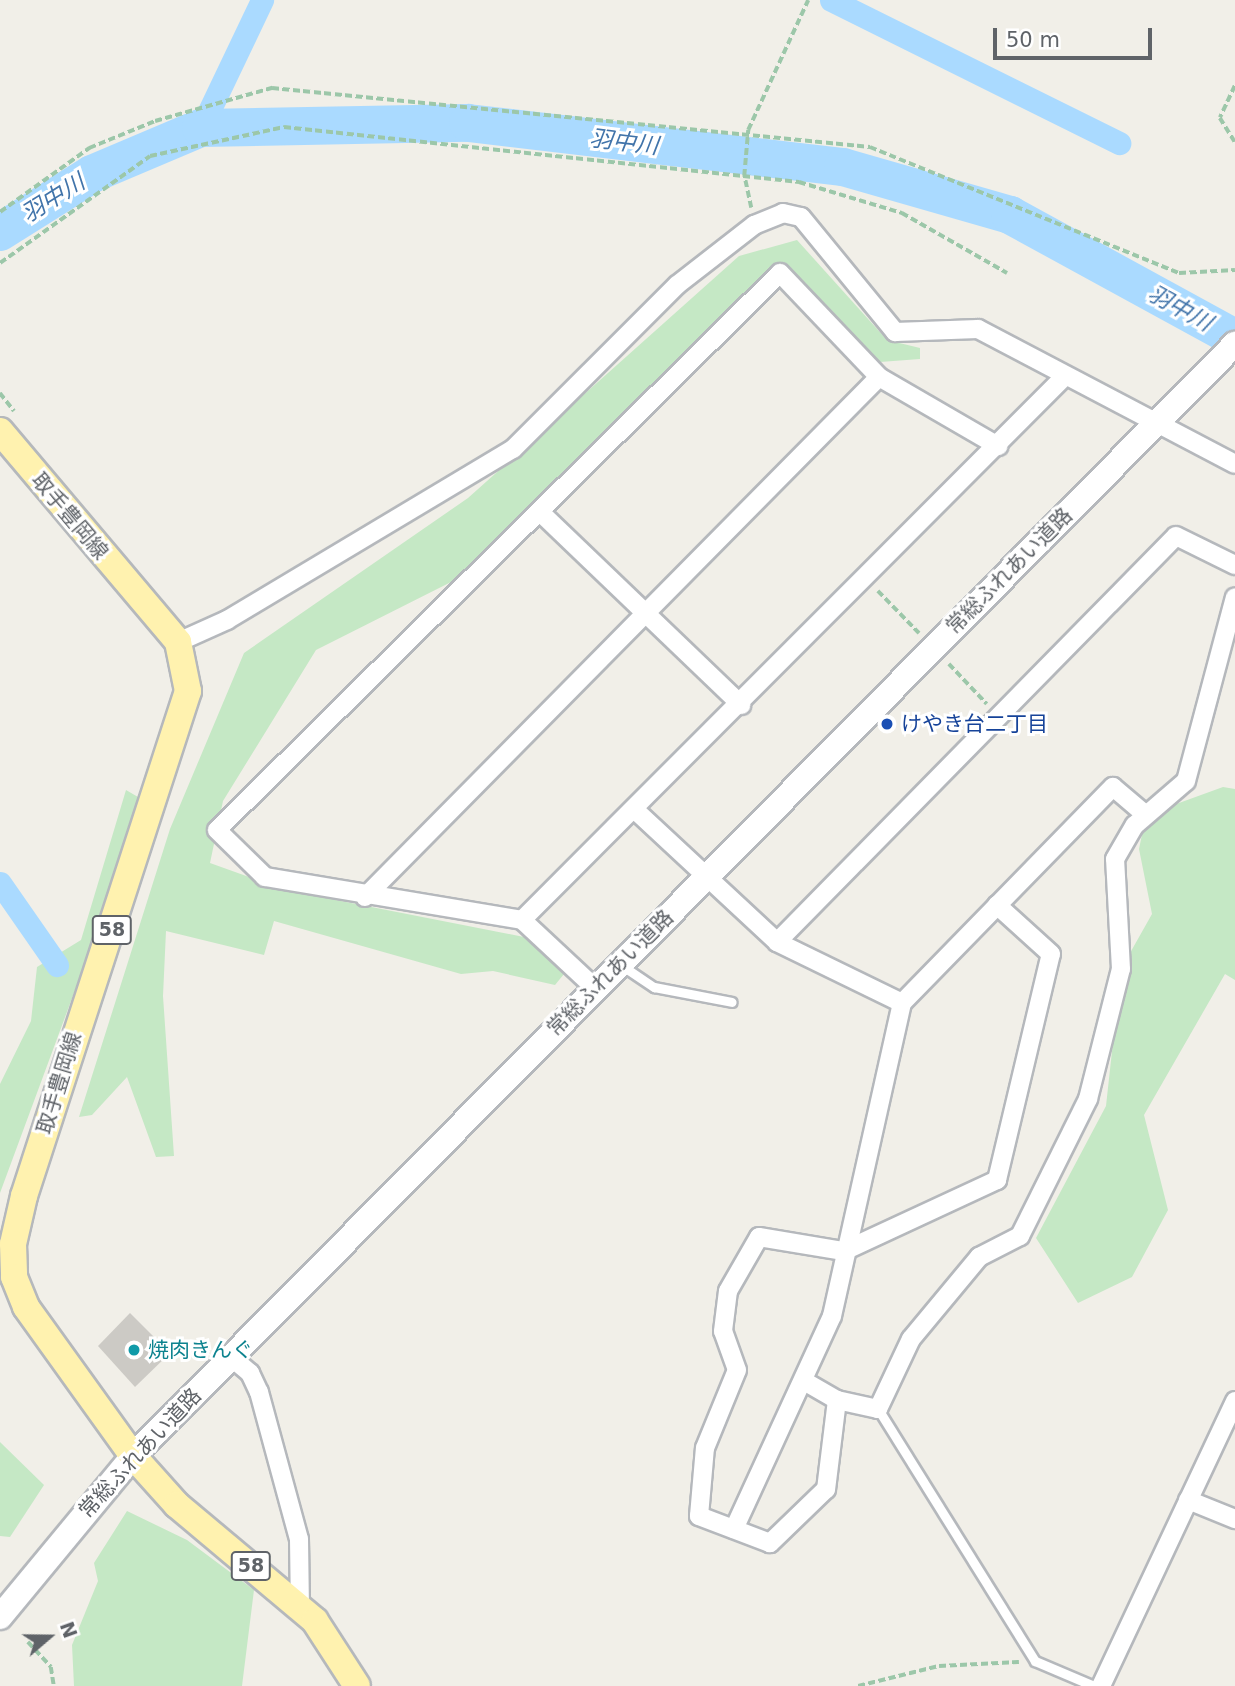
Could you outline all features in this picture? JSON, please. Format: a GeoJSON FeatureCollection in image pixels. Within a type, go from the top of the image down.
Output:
{"type":"FeatureCollection","features":[{"type":"Feature","properties":{"kind":"main road","name":"取手豊岡線"},"geometry":{"type":"LineString","coordinates":[[0,431],[178,642],[188,691],[173,753],[86,993],[13,1244],[14,1277],[26,1307],[133,1456],[177,1505],[300,1608],[357,1686]]}},
{"type":"Feature","properties":{"kind":"street"},"geometry":{"type":"LineString","coordinates":[[178,642],[227,620],[513,449],[677,285],[754,225],[783,213],[801,217],[895,332],[978,329],[1063,377],[1157,422],[1235,464]]}},
{"type":"Feature","properties":{"kind":"street"},"geometry":{"type":"LineString","coordinates":[[596,988],[523,920],[365,897],[265,877],[217,830],[780,273],[879,377],[998,446]]}},
{"type":"Feature","properties":{"kind":"street","name":"常総ふれあい道路"},"geometry":{"type":"LineString","coordinates":[[0,1616],[133,1456],[1235,344]]}},
{"type":"Feature","properties":{"kind":"street"},"geometry":{"type":"LineString","coordinates":[[365,897],[879,377]]}},
{"type":"Feature","properties":{"kind":"street"},"geometry":{"type":"LineString","coordinates":[[523,920],[741,705],[1063,377]]}},
{"type":"Feature","properties":{"kind":"street"},"geometry":{"type":"LineString","coordinates":[[540,512],[741,705]]}},
{"type":"Feature","properties":{"kind":"street"},"geometry":{"type":"LineString","coordinates":[[777,942],[1177,537],[1235,565]]}},
{"type":"Feature","properties":{"kind":"street"},"geometry":{"type":"LineString","coordinates":[[804,1381],[837,1400],[878,1409],[911,1339],[979,1257],[1020,1236],[1087,1099],[1122,969],[1115,859],[1146,815],[1186,781],[1235,597]]}},
{"type":"Feature","properties":{"kind":"street"},"geometry":{"type":"LineString","coordinates":[[734,1529],[832,1316],[844,1251],[902,1003],[1113,787],[1146,815]]}},
{"type":"Feature","properties":{"kind":"street"},"geometry":{"type":"LineString","coordinates":[[634,808],[777,942],[902,1003]]}},
{"type":"Feature","properties":{"kind":"street"},"geometry":{"type":"LineString","coordinates":[[837,1400],[827,1489],[769,1543],[699,1516],[705,1448],[737,1370],[723,1331],[728,1291],[759,1237],[844,1251],[997,1180],[1051,954],[997,905]]}},
{"type":"Feature","properties":{"kind":"street"},"geometry":{"type":"LineString","coordinates":[[231,1357],[250,1373],[259,1392],[299,1539],[304,1585],[300,1608]]}},
{"type":"Feature","properties":{"kind":"street"},"geometry":{"type":"LineString","coordinates":[[1101,1686],[1235,1401]]}},
{"type":"Feature","properties":{"kind":"street"},"geometry":{"type":"LineString","coordinates":[[1188,1500],[1235,1520]]}},
{"type":"Feature","properties":{"kind":"lane"},"geometry":{"type":"LineString","coordinates":[[620,964],[654,987],[732,1002]]}},
{"type":"Feature","properties":{"kind":"lane"},"geometry":{"type":"LineString","coordinates":[[878,1409],[1035,1661],[1094,1686]]}},
{"type":"Feature","properties":{"kind":"path"},"geometry":{"type":"LineString","coordinates":[[754,225],[744,176],[748,133],[807,0]]}},
{"type":"Feature","properties":{"kind":"path"},"geometry":{"type":"LineString","coordinates":[[1235,86],[1220,118],[1235,142]]}},
{"type":"Feature","properties":{"kind":"path"},"geometry":{"type":"LineString","coordinates":[[0,212],[89,148],[155,121],[272,88],[870,147],[1179,273],[1235,270]]}},
{"type":"Feature","properties":{"kind":"path"},"geometry":{"type":"LineString","coordinates":[[0,263],[150,156],[284,127],[799,182],[902,213],[1007,273]]}},
{"type":"Feature","properties":{"kind":"path"},"geometry":{"type":"LineString","coordinates":[[28,1642],[51,1667],[54,1686]]}},
{"type":"Feature","properties":{"kind":"path"},"geometry":{"type":"LineString","coordinates":[[858,1686],[939,1666],[1035,1661]]}},
{"type":"Feature","properties":{"kind":"green space"},"geometry":{"type":"Polygon","coordinates":[[[797,240],[887,340],[920,348],[920,359],[880,362],[781,264],[714,322],[461,577],[316,650],[223,801],[210,863],[285,890],[524,937],[564,974],[555,985],[493,971],[461,974],[274,921],[264,955],[166,931],[163,996],[174,1156],[156,1157],[127,1077],[92,1115],[79,1117],[170,829],[244,653],[468,498],[739,256],[797,240]]]}},
{"type":"Feature","properties":{"kind":"green space"},"geometry":{"type":"Polygon","coordinates":[[[1223,787],[1235,789],[1235,980],[1225,974],[1144,1115],[1168,1210],[1132,1277],[1078,1303],[1036,1238],[1106,1106],[1121,969],[1152,914],[1139,849],[1146,815],[1223,787]]]}},
{"type":"Feature","properties":{"kind":"green space"},"geometry":{"type":"Polygon","coordinates":[[[126,790],[138,797],[88,955],[0,1193],[0,1084],[31,1021],[37,967],[81,940],[126,790]]]}},
{"type":"Feature","properties":{"kind":"green space"},"geometry":{"type":"Polygon","coordinates":[[[0,1442],[44,1485],[10,1537],[0,1536],[0,1442]]]}},
{"type":"Feature","properties":{"kind":"green space"},"geometry":{"type":"Polygon","coordinates":[[[127,1511],[187,1540],[254,1590],[242,1686],[74,1686],[72,1645],[98,1581],[94,1563],[127,1511]]]}},
{"type":"Feature","properties":{"kind":"building","name":"焼肉きんぐ"},"geometry":{"type":"Polygon","coordinates":[[[130,1313],[170,1353],[135,1387],[98,1346],[130,1313]]]}},
{"type":"Feature","properties":{"kind":"waterway"},"geometry":{"type":"LineString","coordinates":[[201,128],[262,0]]}},
{"type":"Feature","properties":{"kind":"waterway"},"geometry":{"type":"LineString","coordinates":[[831,0],[1119,143]]}},
{"type":"Feature","properties":{"kind":"waterway","name":"羽中川"},"geometry":{"type":"LineString","coordinates":[[0,232],[92,174],[201,128],[468,123],[843,167],[1010,215],[1235,338]]}},
{"type":"Feature","properties":{"kind":"waterway"},"geometry":{"type":"LineString","coordinates":[[0,883],[57,965]]}},
{"type":"Feature","properties":{"kind":"place","name":"けやき台二丁目"},"geometry":{"type":"Point","coordinates":[887,724]}},
{"type":"Feature","properties":{"kind":"place","name":"焼肉きんぐ"},"geometry":{"type":"Point","coordinates":[134,1350]}}]}
